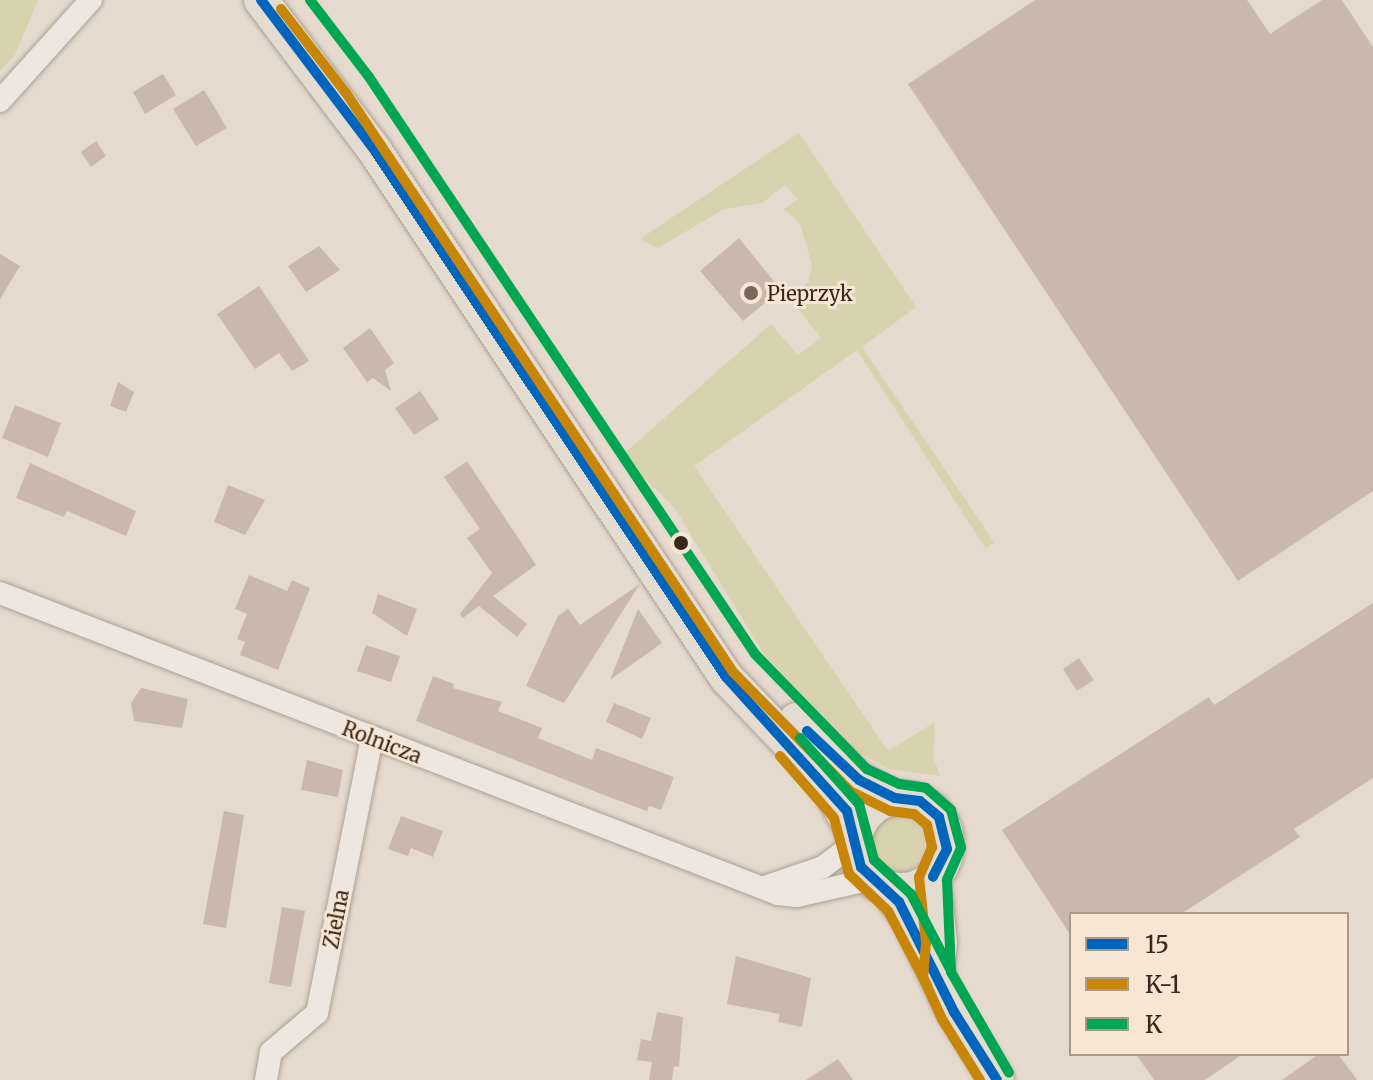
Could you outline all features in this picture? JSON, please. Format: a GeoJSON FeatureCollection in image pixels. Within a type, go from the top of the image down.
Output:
{"type":"FeatureCollection","features":[{"type":"Feature","properties":{"kind":"main road"},"geometry":{"type":"LineString","coordinates":[[261,0],[375,151],[726,677],[826,782],[847,811],[861,867],[879,883],[937,974],[954,1012],[997,1080]]}},
{"type":"Feature","properties":{"kind":"main road"},"geometry":{"type":"LineString","coordinates":[[292,0],[357,85],[744,663],[843,766],[895,798],[920,801],[943,824],[946,856],[933,877],[911,889],[879,883]]}},
{"type":"Feature","properties":{"kind":"main road"},"geometry":{"type":"LineString","coordinates":[[855,839],[866,813],[895,798]]}},
{"type":"Feature","properties":{"kind":"main road"},"geometry":{"type":"LineString","coordinates":[[933,877],[940,943],[937,974]]}},
{"type":"Feature","properties":{"kind":"street"},"geometry":{"type":"LineString","coordinates":[[57,41],[79,0]]}},
{"type":"Feature","properties":{"kind":"street"},"geometry":{"type":"LineString","coordinates":[[0,101],[91,0]]}},
{"type":"Feature","properties":{"kind":"street","name":"Rolnicza"},"geometry":{"type":"LineString","coordinates":[[0,593],[765,887],[797,896],[879,883]]}},
{"type":"Feature","properties":{"kind":"street","name":"Zielna"},"geometry":{"type":"LineString","coordinates":[[266,1080],[271,1052],[317,1013],[372,738]]}},
{"type":"Feature","properties":{"kind":"street"},"geometry":{"type":"LineString","coordinates":[[765,887],[823,867],[855,839]]}},
{"type":"Feature","properties":{"kind":"shaded area"},"geometry":{"type":"Polygon","coordinates":[[[0,0],[38,0],[15,55],[0,71],[0,0]]]}},
{"type":"Feature","properties":{"kind":"shaded area"},"geometry":{"type":"Polygon","coordinates":[[[799,133],[916,307],[862,347],[994,542],[986,549],[857,350],[694,466],[888,751],[935,722],[933,756],[940,776],[889,769],[854,750],[765,656],[674,507],[621,456],[771,324],[798,355],[821,338],[792,301],[809,281],[812,265],[800,224],[784,209],[798,199],[785,185],[762,203],[724,209],[658,248],[640,239],[799,133]]]}},
{"type":"Feature","properties":{"kind":"shaded area"},"geometry":{"type":"Polygon","coordinates":[[[896,815],[917,823],[925,844],[917,865],[896,873],[875,865],[867,844],[875,823],[896,815]]]}},
{"type":"Feature","properties":{"kind":"building"},"geometry":{"type":"Polygon","coordinates":[[[1035,0],[1247,0],[1270,34],[1322,0],[1342,0],[1373,47],[1373,491],[1238,581],[908,84],[1035,0]]]}},
{"type":"Feature","properties":{"kind":"building"},"geometry":{"type":"Polygon","coordinates":[[[163,74],[176,95],[145,114],[133,92],[163,74]]]}},
{"type":"Feature","properties":{"kind":"building"},"geometry":{"type":"Polygon","coordinates":[[[204,90],[227,128],[196,146],[173,109],[204,90]]]}},
{"type":"Feature","properties":{"kind":"building"},"geometry":{"type":"Polygon","coordinates":[[[96,141],[106,156],[91,167],[81,152],[96,141]]]}},
{"type":"Feature","properties":{"kind":"building"},"geometry":{"type":"Polygon","coordinates":[[[739,238],[781,290],[743,321],[700,271],[739,238]]]}},
{"type":"Feature","properties":{"kind":"building"},"geometry":{"type":"Polygon","coordinates":[[[319,246],[340,270],[306,292],[288,266],[319,246]]]}},
{"type":"Feature","properties":{"kind":"building"},"geometry":{"type":"Polygon","coordinates":[[[0,254],[20,266],[0,299],[0,254]]]}},
{"type":"Feature","properties":{"kind":"building"},"geometry":{"type":"Polygon","coordinates":[[[259,286],[309,361],[292,371],[279,353],[255,369],[217,314],[259,286]]]}},
{"type":"Feature","properties":{"kind":"building"},"geometry":{"type":"Polygon","coordinates":[[[370,328],[394,363],[385,370],[391,391],[373,378],[367,382],[343,348],[370,328]]]}},
{"type":"Feature","properties":{"kind":"building"},"geometry":{"type":"Polygon","coordinates":[[[118,382],[134,392],[126,412],[110,406],[118,382]]]}},
{"type":"Feature","properties":{"kind":"building"},"geometry":{"type":"Polygon","coordinates":[[[420,391],[439,419],[414,435],[395,408],[420,391]]]}},
{"type":"Feature","properties":{"kind":"building"},"geometry":{"type":"Polygon","coordinates":[[[15,405],[61,423],[48,457],[2,438],[15,405]]]}},
{"type":"Feature","properties":{"kind":"building"},"geometry":{"type":"Polygon","coordinates":[[[467,461],[536,565],[493,596],[527,624],[517,637],[479,606],[463,618],[460,614],[492,573],[467,538],[480,529],[444,477],[467,461]]]}},
{"type":"Feature","properties":{"kind":"building"},"geometry":{"type":"Polygon","coordinates":[[[30,463],[136,511],[126,536],[67,511],[64,517],[16,498],[30,463]]]}},
{"type":"Feature","properties":{"kind":"building"},"geometry":{"type":"Polygon","coordinates":[[[228,485],[265,500],[245,535],[214,522],[228,485]]]}},
{"type":"Feature","properties":{"kind":"building"},"geometry":{"type":"Polygon","coordinates":[[[249,575],[287,591],[292,580],[310,588],[278,670],[240,655],[245,642],[237,639],[247,614],[235,609],[249,575]]]}},
{"type":"Feature","properties":{"kind":"building"},"geometry":{"type":"Polygon","coordinates":[[[640,584],[564,703],[526,686],[558,616],[568,609],[580,625],[640,584]]]}},
{"type":"Feature","properties":{"kind":"building"},"geometry":{"type":"Polygon","coordinates":[[[378,594],[417,609],[407,636],[372,613],[378,594]]]}},
{"type":"Feature","properties":{"kind":"building"},"geometry":{"type":"Polygon","coordinates":[[[1373,603],[1373,778],[1294,829],[1300,837],[1184,912],[1069,912],[1069,933],[1002,830],[1209,697],[1214,705],[1373,603]]]}},
{"type":"Feature","properties":{"kind":"building"},"geometry":{"type":"Polygon","coordinates":[[[638,609],[662,643],[610,680],[638,609]]]}},
{"type":"Feature","properties":{"kind":"building"},"geometry":{"type":"Polygon","coordinates":[[[366,645],[400,656],[391,682],[357,671],[366,645]]]}},
{"type":"Feature","properties":{"kind":"building"},"geometry":{"type":"Polygon","coordinates":[[[1079,658],[1094,680],[1077,691],[1063,669],[1079,658]]]}},
{"type":"Feature","properties":{"kind":"building"},"geometry":{"type":"Polygon","coordinates":[[[433,676],[454,684],[453,688],[502,702],[498,711],[542,728],[538,738],[592,760],[596,748],[674,777],[661,810],[649,806],[647,811],[416,721],[433,676]]]}},
{"type":"Feature","properties":{"kind":"building"},"geometry":{"type":"Polygon","coordinates":[[[141,688],[188,699],[182,728],[134,721],[131,703],[141,688]]]}},
{"type":"Feature","properties":{"kind":"building"},"geometry":{"type":"Polygon","coordinates":[[[614,703],[651,718],[642,739],[606,722],[614,703]]]}},
{"type":"Feature","properties":{"kind":"building"},"geometry":{"type":"Polygon","coordinates":[[[307,760],[343,770],[338,797],[301,790],[307,760]]]}},
{"type":"Feature","properties":{"kind":"building"},"geometry":{"type":"Polygon","coordinates":[[[224,811],[244,815],[226,928],[203,924],[224,811]]]}},
{"type":"Feature","properties":{"kind":"building"},"geometry":{"type":"Polygon","coordinates":[[[401,816],[443,831],[433,857],[411,848],[408,856],[388,849],[401,816]]]}},
{"type":"Feature","properties":{"kind":"building"},"geometry":{"type":"Polygon","coordinates":[[[282,907],[305,911],[291,987],[269,983],[282,907]]]}},
{"type":"Feature","properties":{"kind":"building"},"geometry":{"type":"Polygon","coordinates":[[[736,956],[811,978],[802,1027],[778,1022],[780,1014],[727,1004],[736,956]]]}},
{"type":"Feature","properties":{"kind":"building"},"geometry":{"type":"Polygon","coordinates":[[[657,1012],[683,1017],[679,1067],[674,1066],[672,1080],[649,1080],[652,1062],[637,1060],[641,1039],[651,1041],[657,1012]]]}},
{"type":"Feature","properties":{"kind":"building"},"geometry":{"type":"Polygon","coordinates":[[[1137,1056],[1240,1056],[1205,1080],[1154,1080],[1137,1056]]]}},
{"type":"Feature","properties":{"kind":"building"},"geometry":{"type":"Polygon","coordinates":[[[1316,1056],[1339,1056],[1357,1080],[1282,1080],[1316,1056]]]}},
{"type":"Feature","properties":{"kind":"building"},"geometry":{"type":"Polygon","coordinates":[[[838,1059],[853,1080],[806,1080],[838,1059]]]}},
{"type":"Feature","properties":{"kind":"transit line","name":"15"},"geometry":{"type":"LineString","coordinates":[[261,0],[375,151],[726,677],[847,811],[861,867],[899,902],[954,1012],[997,1080]]}},
{"type":"Feature","properties":{"kind":"transit line","name":"K"},"geometry":{"type":"LineString","coordinates":[[310,0],[369,77],[755,654],[867,769],[899,784],[926,788],[951,810],[961,848],[947,880],[951,972],[1009,1073]]}},
{"type":"Feature","properties":{"kind":"transit line","name":"K-1"},"geometry":{"type":"LineString","coordinates":[[281,9],[346,93],[733,672],[850,791],[890,811],[914,814],[927,825],[932,847],[919,877],[926,943],[923,977],[942,1019],[980,1080]]}},
{"type":"Feature","properties":{"kind":"transit line","name":"15"},"geometry":{"type":"LineString","coordinates":[[807,731],[859,780],[895,798],[920,801],[939,817],[947,849],[933,877]]}},
{"type":"Feature","properties":{"kind":"transit line","name":"K"},"geometry":{"type":"LineString","coordinates":[[800,738],[859,804],[874,860],[911,894],[951,971]]}},
{"type":"Feature","properties":{"kind":"transit line","name":"K-1"},"geometry":{"type":"LineString","coordinates":[[780,756],[834,818],[849,874],[888,911],[927,985]]}},
{"type":"Feature","properties":{"kind":"place","name":"Pieprzyk"},"geometry":{"type":"Point","coordinates":[751,293]}}]}
